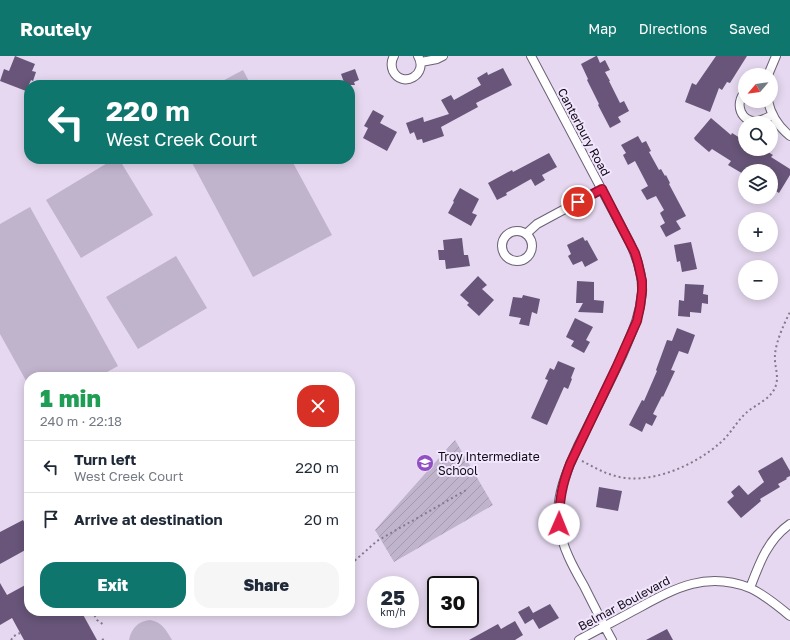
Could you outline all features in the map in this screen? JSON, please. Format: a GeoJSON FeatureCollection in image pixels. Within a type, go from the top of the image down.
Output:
{"type":"FeatureCollection","features":[{"type":"Feature","properties":{"kind":"street"},"geometry":{"type":"LineString","coordinates":[[394,56],[391,64],[392,69],[394,73],[402,79],[416,76],[421,67],[420,59],[438,59],[443,56]]}},
{"type":"Feature","properties":{"kind":"street","name":"Canterbury Road"},"geometry":{"type":"LineString","coordinates":[[531,56],[635,253],[642,281],[642,291],[637,321],[570,464],[561,490],[559,508],[559,524],[564,546],[612,640]]}},
{"type":"Feature","properties":{"kind":"street"},"geometry":{"type":"LineString","coordinates":[[771,68],[776,56]]}},
{"type":"Feature","properties":{"kind":"street"},"geometry":{"type":"LineString","coordinates":[[740,108],[744,117],[751,120],[758,121],[773,115]]}},
{"type":"Feature","properties":{"kind":"street"},"geometry":{"type":"LineString","coordinates":[[770,108],[777,122],[790,136]]}},
{"type":"Feature","properties":{"kind":"street"},"geometry":{"type":"LineString","coordinates":[[526,234],[537,224],[602,189]]}},
{"type":"Feature","properties":{"kind":"street"},"geometry":{"type":"LineString","coordinates":[[750,588],[766,550],[773,540],[790,524]]}},
{"type":"Feature","properties":{"kind":"street","name":"Belmar Boulevard"},"geometry":{"type":"LineString","coordinates":[[579,640],[676,588],[687,584],[703,582],[714,581],[750,588],[766,597],[790,616]]}},
{"type":"Feature","properties":{"kind":"path"},"geometry":{"type":"LineString","coordinates":[[580,460],[613,476],[644,478],[676,470],[692,462],[719,444],[745,414],[772,395],[777,384],[775,356],[776,347],[790,312]]}},
{"type":"Feature","properties":{"kind":"path"},"geometry":{"type":"LineString","coordinates":[[355,560],[377,541],[468,489]]}},
{"type":"Feature","properties":{"kind":"path"},"geometry":{"type":"LineString","coordinates":[[95,616],[97,620],[104,625]]}},
{"type":"Feature","properties":{"kind":"path"},"geometry":{"type":"LineString","coordinates":[[11,640],[14,636],[20,633]]}},
{"type":"Feature","properties":{"kind":"path"},"geometry":{"type":"LineString","coordinates":[[102,640],[106,638]]}},
{"type":"Feature","properties":{"kind":"shaded area"},"geometry":{"type":"Polygon","coordinates":[[[243,70],[248,80],[224,80],[243,70]]]}},
{"type":"Feature","properties":{"kind":"shaded area"},"geometry":{"type":"Polygon","coordinates":[[[106,164],[122,164],[153,215],[81,258],[46,200],[106,164]]]}},
{"type":"Feature","properties":{"kind":"shaded area"},"geometry":{"type":"Polygon","coordinates":[[[193,164],[294,164],[332,235],[253,277],[193,164]]]}},
{"type":"Feature","properties":{"kind":"shaded area"},"geometry":{"type":"Polygon","coordinates":[[[30,207],[118,366],[107,372],[24,372],[24,377],[0,334],[0,224],[30,207]]]}},
{"type":"Feature","properties":{"kind":"shaded area"},"geometry":{"type":"Polygon","coordinates":[[[176,256],[207,308],[138,349],[106,297],[176,256]]]}},
{"type":"Feature","properties":{"kind":"shaded area"},"geometry":{"type":"Polygon","coordinates":[[[455,440],[493,505],[394,562],[375,530],[455,440]]]}},
{"type":"Feature","properties":{"kind":"shaded area"},"geometry":{"type":"Polygon","coordinates":[[[150,620],[161,625],[172,640],[129,640],[131,632],[136,626],[142,622],[150,620]]]}},
{"type":"Feature","properties":{"kind":"building"},"geometry":{"type":"Polygon","coordinates":[[[15,56],[35,64],[32,71],[36,72],[33,80],[24,80],[24,90],[0,81],[4,69],[9,71],[15,56]]]}},
{"type":"Feature","properties":{"kind":"building"},"geometry":{"type":"Polygon","coordinates":[[[596,56],[600,63],[605,60],[610,70],[605,72],[609,81],[620,103],[624,101],[629,111],[618,117],[621,122],[610,128],[598,105],[599,104],[581,64],[596,56]]]}},
{"type":"Feature","properties":{"kind":"building"},"geometry":{"type":"Polygon","coordinates":[[[716,56],[747,56],[738,68],[730,83],[727,82],[722,90],[719,88],[710,112],[685,102],[692,83],[696,85],[716,56]]]}},
{"type":"Feature","properties":{"kind":"building"},"geometry":{"type":"Polygon","coordinates":[[[503,68],[512,85],[476,103],[478,107],[441,127],[444,136],[423,143],[422,139],[417,140],[414,132],[410,134],[406,123],[423,117],[424,122],[449,114],[441,100],[451,95],[454,100],[481,85],[477,78],[487,72],[488,75],[503,68]]]}},
{"type":"Feature","properties":{"kind":"building"},"geometry":{"type":"Polygon","coordinates":[[[355,69],[359,80],[355,82],[355,80],[343,80],[341,74],[355,69]]]}},
{"type":"Feature","properties":{"kind":"building"},"geometry":{"type":"Polygon","coordinates":[[[373,110],[384,116],[380,123],[397,132],[387,151],[363,138],[368,128],[364,126],[373,110]]]}},
{"type":"Feature","properties":{"kind":"building"},"geometry":{"type":"Polygon","coordinates":[[[711,118],[731,135],[732,133],[738,137],[738,156],[772,156],[771,157],[790,169],[790,175],[779,193],[778,164],[738,164],[738,171],[728,165],[731,161],[712,149],[709,152],[694,138],[711,118]]]}},
{"type":"Feature","properties":{"kind":"building"},"geometry":{"type":"Polygon","coordinates":[[[638,136],[642,143],[646,141],[651,151],[649,152],[659,170],[661,169],[665,176],[666,175],[670,183],[669,184],[686,216],[676,221],[681,229],[666,237],[660,226],[665,223],[660,213],[664,210],[656,196],[647,200],[641,190],[648,186],[635,161],[628,165],[623,155],[626,153],[621,145],[638,136]]]}},
{"type":"Feature","properties":{"kind":"building"},"geometry":{"type":"Polygon","coordinates":[[[549,153],[557,167],[542,175],[545,180],[535,186],[531,179],[506,193],[507,195],[497,200],[488,183],[549,153]]]}},
{"type":"Feature","properties":{"kind":"building"},"geometry":{"type":"Polygon","coordinates":[[[460,188],[479,199],[472,213],[477,215],[471,226],[448,213],[460,188]]]}},
{"type":"Feature","properties":{"kind":"building"},"geometry":{"type":"Polygon","coordinates":[[[583,237],[585,241],[587,240],[598,260],[585,267],[582,261],[573,265],[568,256],[571,254],[567,245],[583,237]]]}},
{"type":"Feature","properties":{"kind":"building"},"geometry":{"type":"Polygon","coordinates":[[[462,238],[464,255],[468,255],[470,266],[446,269],[445,260],[439,260],[438,250],[444,250],[443,240],[462,238]]]}},
{"type":"Feature","properties":{"kind":"building"},"geometry":{"type":"Polygon","coordinates":[[[691,242],[697,269],[682,272],[680,261],[677,262],[674,245],[691,242]]]}},
{"type":"Feature","properties":{"kind":"building"},"geometry":{"type":"Polygon","coordinates":[[[478,276],[487,285],[482,289],[494,300],[479,316],[467,305],[469,303],[460,295],[478,276]]]}},
{"type":"Feature","properties":{"kind":"building"},"geometry":{"type":"Polygon","coordinates":[[[577,281],[594,282],[594,300],[604,301],[603,313],[578,312],[583,303],[576,303],[577,281]]]}},
{"type":"Feature","properties":{"kind":"building"},"geometry":{"type":"Polygon","coordinates":[[[685,284],[704,285],[703,294],[708,295],[708,304],[702,303],[701,313],[690,312],[690,317],[678,316],[679,300],[684,301],[685,284]]]}},
{"type":"Feature","properties":{"kind":"building"},"geometry":{"type":"Polygon","coordinates":[[[523,295],[540,299],[537,314],[532,312],[529,326],[519,324],[521,318],[509,316],[513,297],[522,298],[523,295]]]}},
{"type":"Feature","properties":{"kind":"building"},"geometry":{"type":"Polygon","coordinates":[[[575,318],[593,327],[586,340],[590,342],[584,353],[571,346],[574,341],[566,337],[575,318]]]}},
{"type":"Feature","properties":{"kind":"building"},"geometry":{"type":"Polygon","coordinates":[[[677,328],[695,335],[688,354],[679,351],[671,370],[675,371],[653,414],[657,416],[652,426],[646,423],[642,432],[629,425],[642,400],[644,401],[657,371],[656,370],[667,340],[672,341],[677,328]]]}},
{"type":"Feature","properties":{"kind":"building"},"geometry":{"type":"Polygon","coordinates":[[[558,361],[575,368],[568,389],[564,387],[547,425],[531,418],[548,380],[545,379],[550,368],[554,370],[558,361]]]}},
{"type":"Feature","properties":{"kind":"building"},"geometry":{"type":"Polygon","coordinates":[[[782,457],[790,471],[790,476],[778,484],[780,487],[760,499],[761,501],[741,518],[727,502],[734,496],[731,492],[739,485],[748,495],[764,482],[758,471],[782,457]]]}},
{"type":"Feature","properties":{"kind":"building"},"geometry":{"type":"Polygon","coordinates":[[[599,487],[622,491],[618,511],[596,507],[599,487]]]}},
{"type":"Feature","properties":{"kind":"building"},"geometry":{"type":"Polygon","coordinates":[[[23,520],[24,522],[24,551],[0,564],[0,532],[23,520]]]}},
{"type":"Feature","properties":{"kind":"building"},"geometry":{"type":"Polygon","coordinates":[[[0,583],[7,595],[24,586],[24,616],[84,616],[97,640],[24,640],[12,618],[0,625],[0,583]]]}},
{"type":"Feature","properties":{"kind":"building"},"geometry":{"type":"Polygon","coordinates":[[[550,604],[559,618],[539,629],[533,619],[525,624],[518,612],[529,606],[533,613],[550,604]]]}},
{"type":"Feature","properties":{"kind":"building"},"geometry":{"type":"Polygon","coordinates":[[[515,621],[523,635],[515,640],[469,640],[498,624],[501,629],[515,621]]]}},
{"type":"Feature","properties":{"kind":"building"},"geometry":{"type":"Polygon","coordinates":[[[667,629],[673,640],[646,640],[667,629]]]}},
{"type":"Feature","properties":{"kind":"place","name":"Troy Intermediate School"},"geometry":{"type":"Point","coordinates":[425,463]}},
{"type":"Feature","properties":{"kind":"route"},"geometry":{"type":"LineString","coordinates":[[559,524],[561,490],[565,476],[637,321],[642,291],[642,281],[635,253],[602,189],[578,202]]}}]}
